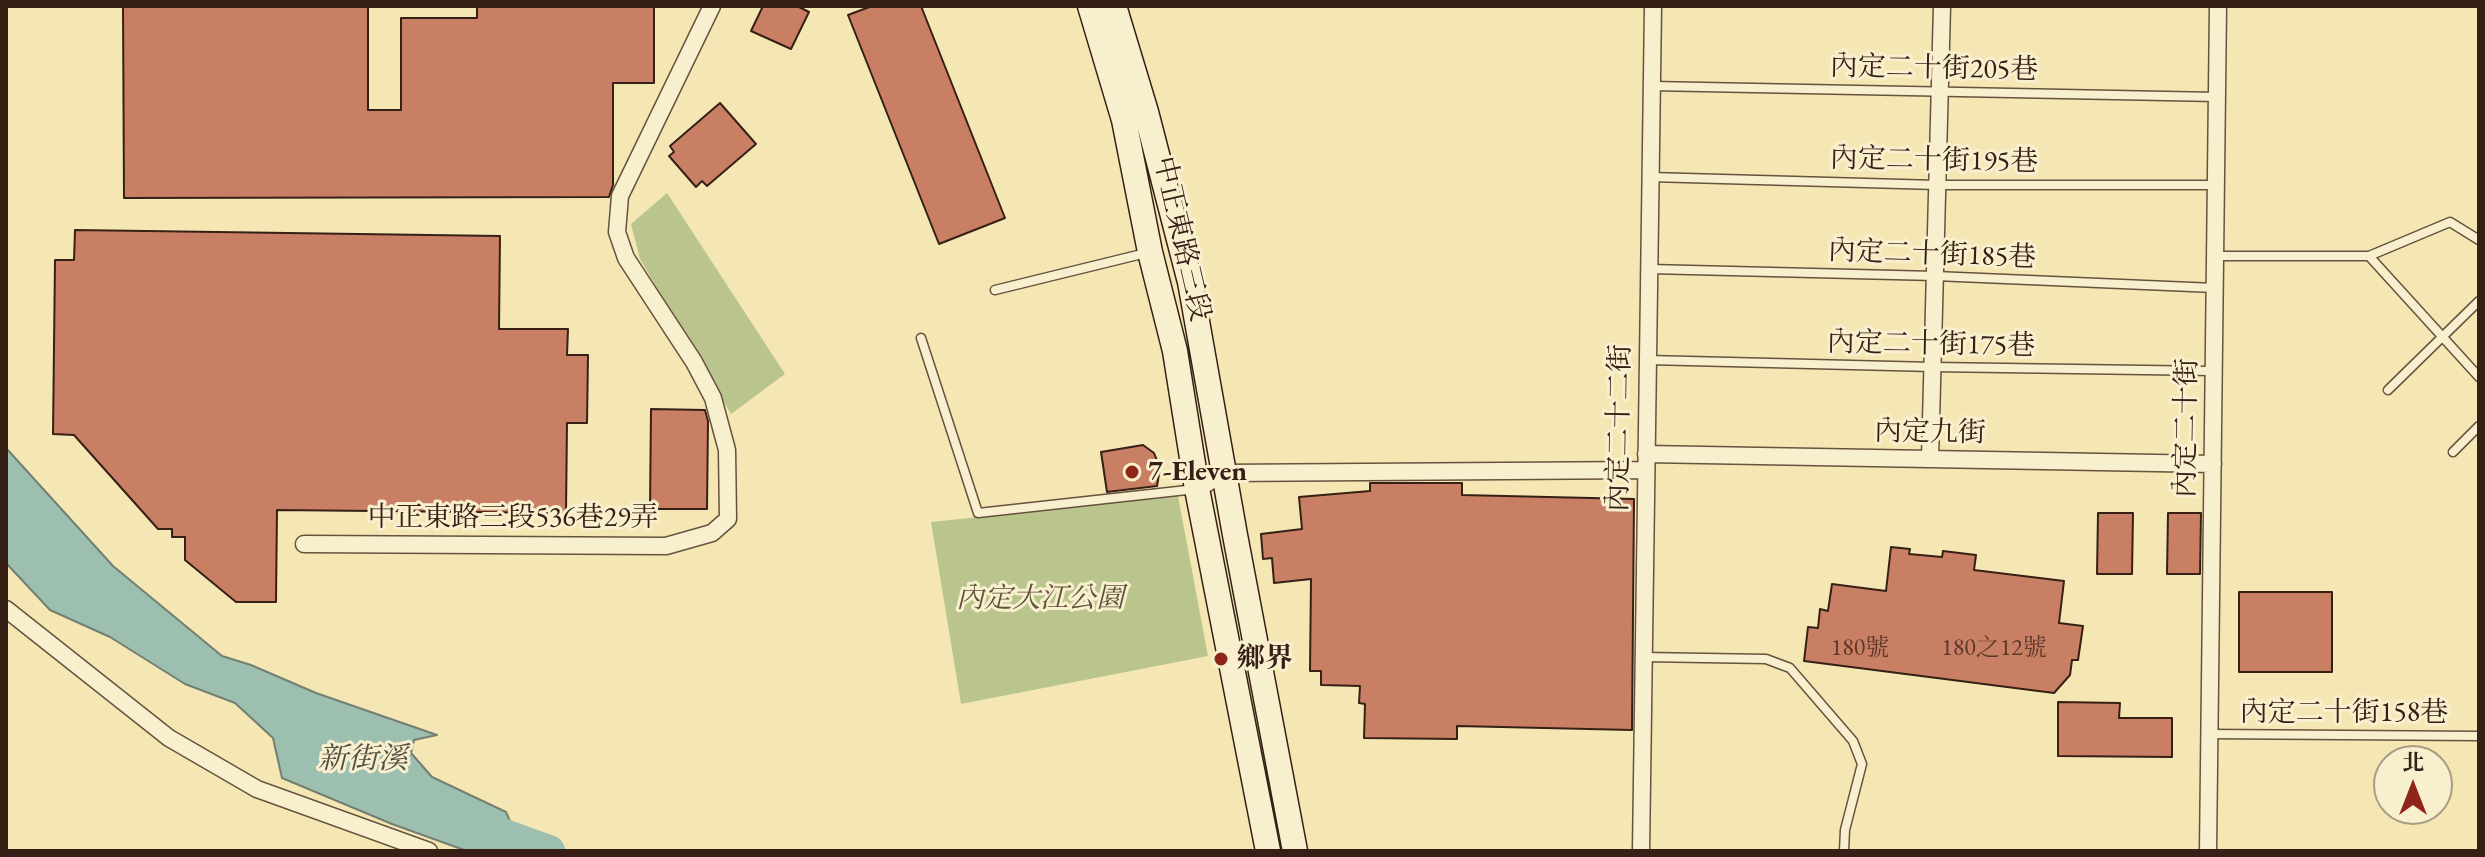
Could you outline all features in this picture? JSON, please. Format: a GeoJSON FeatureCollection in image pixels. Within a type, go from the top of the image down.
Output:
{"type":"FeatureCollection","features":[{"type":"Feature","properties":{"kind":"main road","name":"中正東路三段"},"geometry":{"type":"LineString","coordinates":[[1090,6],[1124,120],[1150,252],[1175,351],[1197,489],[1268,851]]}},
{"type":"Feature","properties":{"kind":"main road"},"geometry":{"type":"LineString","coordinates":[[1114,6],[1146,112],[1190,282],[1295,851]]}},
{"type":"Feature","properties":{"kind":"street","name":"中正東路三段536巷29弄"},"geometry":{"type":"LineString","coordinates":[[304,544],[666,546],[712,533],[728,519],[727,450],[713,398],[694,362],[626,258],[617,232],[620,196],[712,6]]}},
{"type":"Feature","properties":{"kind":"street","name":"內定二十二街"},"geometry":{"type":"LineString","coordinates":[[1641,851],[1653,6]]}},
{"type":"Feature","properties":{"kind":"street"},"geometry":{"type":"LineString","coordinates":[[1930,459],[1942,6]]}},
{"type":"Feature","properties":{"kind":"street","name":"內定二十街"},"geometry":{"type":"LineString","coordinates":[[2208,851],[2218,6]]}},
{"type":"Feature","properties":{"kind":"street","name":"內定九街"},"geometry":{"type":"LineString","coordinates":[[1224,473],[1646,462],[1930,459],[2213,464]]}},
{"type":"Feature","properties":{"kind":"street"},"geometry":{"type":"LineString","coordinates":[[1197,489],[1224,473]]}},
{"type":"Feature","properties":{"kind":"street"},"geometry":{"type":"LineString","coordinates":[[6,609],[169,738],[257,789],[429,851]]}},
{"type":"Feature","properties":{"kind":"lane","name":"內定二十街205巷"},"geometry":{"type":"LineString","coordinates":[[1651,86],[2217,97]]}},
{"type":"Feature","properties":{"kind":"lane","name":"內定二十街195巷"},"geometry":{"type":"LineString","coordinates":[[1649,177],[1937,185],[2217,185]]}},
{"type":"Feature","properties":{"kind":"lane"},"geometry":{"type":"LineString","coordinates":[[2216,256],[2369,256],[2450,222],[2479,240]]}},
{"type":"Feature","properties":{"kind":"lane"},"geometry":{"type":"LineString","coordinates":[[995,290],[1150,252]]}},
{"type":"Feature","properties":{"kind":"lane"},"geometry":{"type":"LineString","coordinates":[[2369,256],[2479,377]]}},
{"type":"Feature","properties":{"kind":"lane","name":"內定二十街185巷"},"geometry":{"type":"LineString","coordinates":[[1648,269],[1935,276],[2215,288]]}},
{"type":"Feature","properties":{"kind":"lane"},"geometry":{"type":"LineString","coordinates":[[2388,390],[2479,301]]}},
{"type":"Feature","properties":{"kind":"lane"},"geometry":{"type":"LineString","coordinates":[[921,338],[978,513],[1197,489]]}},
{"type":"Feature","properties":{"kind":"lane","name":"內定二十街175巷"},"geometry":{"type":"LineString","coordinates":[[1647,360],[2214,371]]}},
{"type":"Feature","properties":{"kind":"lane"},"geometry":{"type":"LineString","coordinates":[[2453,452],[2479,426]]}},
{"type":"Feature","properties":{"kind":"lane"},"geometry":{"type":"LineString","coordinates":[[1643,657],[1766,659],[1790,668],[1853,741],[1862,764],[1845,830],[1844,851]]}},
{"type":"Feature","properties":{"kind":"lane","name":"內定二十街158巷"},"geometry":{"type":"LineString","coordinates":[[2209,734],[2479,736]]}},
{"type":"Feature","properties":{"kind":"green space"},"geometry":{"type":"Polygon","coordinates":[[[667,193],[785,374],[731,414],[640,259],[631,224],[667,193]]]}},
{"type":"Feature","properties":{"kind":"green space","name":"內定大江公園"},"geometry":{"type":"Polygon","coordinates":[[[1178,496],[1208,656],[961,704],[931,522],[1178,496]]]}},
{"type":"Feature","properties":{"kind":"water","name":"新街溪"},"geometry":{"type":"Polygon","coordinates":[[[6,448],[113,566],[222,656],[437,735],[414,740],[411,753],[432,777],[506,812],[523,851],[467,851],[392,824],[282,778],[273,738],[235,703],[185,684],[110,637],[50,610],[6,563],[6,448]]]}},
{"type":"Feature","properties":{"kind":"building"},"geometry":{"type":"Polygon","coordinates":[[[123,6],[368,6],[368,110],[401,110],[401,18],[477,18],[477,6],[654,6],[654,83],[613,83],[613,185],[609,197],[124,198],[123,6]]]}},
{"type":"Feature","properties":{"kind":"building"},"geometry":{"type":"Polygon","coordinates":[[[763,6],[797,6],[809,12],[791,49],[751,31],[763,6]]]}},
{"type":"Feature","properties":{"kind":"building"},"geometry":{"type":"Polygon","coordinates":[[[872,6],[921,6],[1005,218],[939,244],[848,15],[872,6]]]}},
{"type":"Feature","properties":{"kind":"building"},"geometry":{"type":"Polygon","coordinates":[[[720,103],[756,144],[707,186],[702,181],[696,187],[669,156],[674,152],[670,146],[720,103]]]}},
{"type":"Feature","properties":{"kind":"building"},"geometry":{"type":"Polygon","coordinates":[[[75,230],[500,236],[499,329],[568,329],[567,355],[588,355],[587,423],[567,423],[566,513],[277,510],[276,602],[236,602],[185,560],[185,537],[172,537],[172,529],[158,529],[74,435],[53,434],[55,260],[74,260],[75,230]]]}},
{"type":"Feature","properties":{"kind":"building"},"geometry":{"type":"Polygon","coordinates":[[[651,409],[705,410],[708,421],[707,509],[650,509],[651,409]]]}},
{"type":"Feature","properties":{"kind":"building","name":"7-Eleven"},"geometry":{"type":"Polygon","coordinates":[[[1143,445],[1154,453],[1160,468],[1157,486],[1107,492],[1101,452],[1143,445]]]}},
{"type":"Feature","properties":{"kind":"building"},"geometry":{"type":"Polygon","coordinates":[[[1370,483],[1462,483],[1462,495],[1634,499],[1632,730],[1457,726],[1457,739],[1364,738],[1365,704],[1359,703],[1360,686],[1321,685],[1321,671],[1310,671],[1311,579],[1274,583],[1272,558],[1263,559],[1261,534],[1302,529],[1299,497],[1370,491],[1370,483]]]}},
{"type":"Feature","properties":{"kind":"building"},"geometry":{"type":"Polygon","coordinates":[[[2098,513],[2133,513],[2132,574],[2097,574],[2098,513]]]}},
{"type":"Feature","properties":{"kind":"building"},"geometry":{"type":"Polygon","coordinates":[[[2168,513],[2201,513],[2200,574],[2167,574],[2168,513]]]}},
{"type":"Feature","properties":{"kind":"building"},"geometry":{"type":"Polygon","coordinates":[[[1891,547],[1910,549],[1909,554],[1942,557],[1943,551],[1976,555],[1974,570],[2064,581],[2059,623],[2083,626],[2078,660],[2072,660],[2070,675],[2054,693],[1804,661],[1808,627],[1818,628],[1820,609],[1828,611],[1832,584],[1886,591],[1891,547]]]}},
{"type":"Feature","properties":{"kind":"building"},"geometry":{"type":"Polygon","coordinates":[[[2239,592],[2332,592],[2332,672],[2239,672],[2239,592]]]}},
{"type":"Feature","properties":{"kind":"building"},"geometry":{"type":"Polygon","coordinates":[[[2058,702],[2120,703],[2119,718],[2172,718],[2172,757],[2058,756],[2058,702]]]}},
{"type":"Feature","properties":{"kind":"waterway","name":"新街溪"},"geometry":{"type":"LineString","coordinates":[[477,825],[549,851]]}},
{"type":"Feature","properties":{"kind":"place","name":"7-Eleven"},"geometry":{"type":"Point","coordinates":[1132,472]}},
{"type":"Feature","properties":{"kind":"place","name":"鄉界"},"geometry":{"type":"Point","coordinates":[1221,659]}}]}
